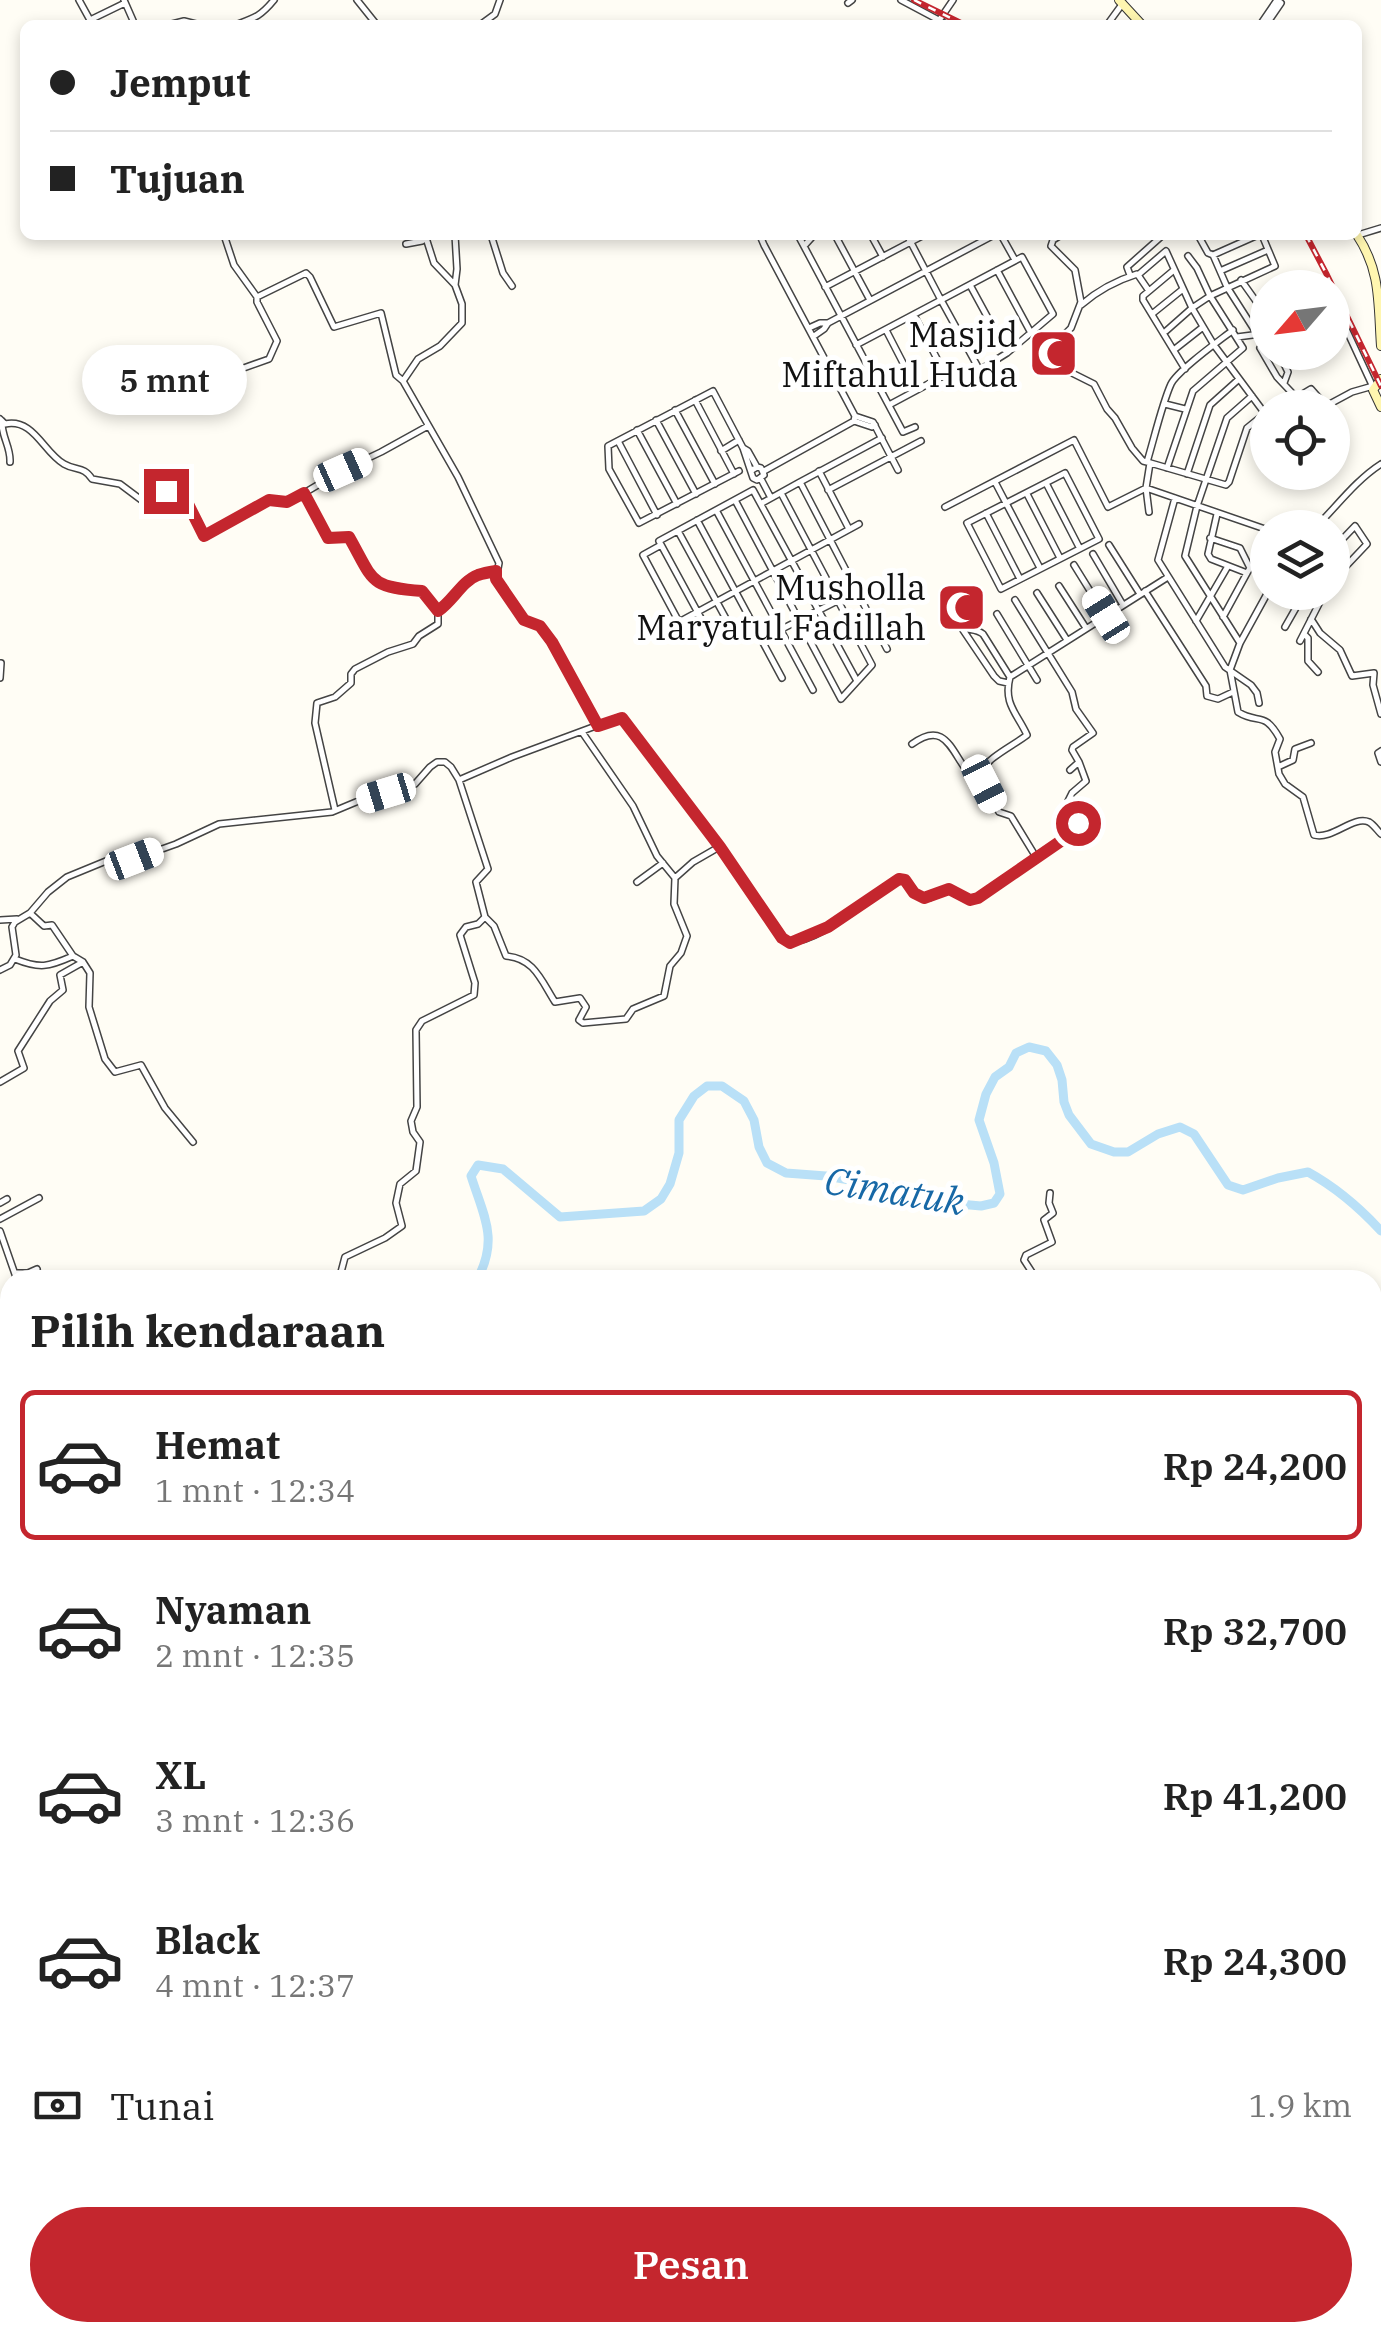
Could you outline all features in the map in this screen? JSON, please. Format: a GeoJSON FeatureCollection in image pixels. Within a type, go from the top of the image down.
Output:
{"type":"FeatureCollection","features":[{"type":"Feature","properties":{"kind":"main road"},"geometry":{"type":"LineString","coordinates":[[1361,240],[1379,268],[1381,346]]}},
{"type":"Feature","properties":{"kind":"main road"},"geometry":{"type":"LineString","coordinates":[[1381,379],[1373,388],[1381,408]]}},
{"type":"Feature","properties":{"kind":"street"},"geometry":{"type":"LineString","coordinates":[[251,20],[274,0]]}},
{"type":"Feature","properties":{"kind":"street"},"geometry":{"type":"LineString","coordinates":[[357,0],[373,20]]}},
{"type":"Feature","properties":{"kind":"street"},"geometry":{"type":"LineString","coordinates":[[487,20],[495,14],[500,0]]}},
{"type":"Feature","properties":{"kind":"street"},"geometry":{"type":"LineString","coordinates":[[901,0],[935,20]]}},
{"type":"Feature","properties":{"kind":"street"},"geometry":{"type":"LineString","coordinates":[[92,20],[124,2]]}},
{"type":"Feature","properties":{"kind":"street"},"geometry":{"type":"LineString","coordinates":[[226,240],[234,264],[257,296],[277,341],[269,359],[238,370]]}},
{"type":"Feature","properties":{"kind":"street"},"geometry":{"type":"LineString","coordinates":[[406,244],[419,240]]}},
{"type":"Feature","properties":{"kind":"street"},"geometry":{"type":"LineString","coordinates":[[429,240],[434,263],[455,285]]}},
{"type":"Feature","properties":{"kind":"street"},"geometry":{"type":"LineString","coordinates":[[403,382],[418,359],[461,327],[463,310],[455,285],[455,240]]}},
{"type":"Feature","properties":{"kind":"street"},"geometry":{"type":"LineString","coordinates":[[493,240],[512,286]]}},
{"type":"Feature","properties":{"kind":"street"},"geometry":{"type":"LineString","coordinates":[[762,240],[854,418]]}},
{"type":"Feature","properties":{"kind":"street"},"geometry":{"type":"LineString","coordinates":[[801,240],[903,432],[915,427]]}},
{"type":"Feature","properties":{"kind":"street"},"geometry":{"type":"LineString","coordinates":[[804,246],[809,240]]}},
{"type":"Feature","properties":{"kind":"street"},"geometry":{"type":"LineString","coordinates":[[838,240],[870,300]]}},
{"type":"Feature","properties":{"kind":"street"},"geometry":{"type":"LineString","coordinates":[[873,240],[883,257]]}},
{"type":"Feature","properties":{"kind":"street"},"geometry":{"type":"LineString","coordinates":[[826,287],[915,240]]}},
{"type":"Feature","properties":{"kind":"street"},"geometry":{"type":"LineString","coordinates":[[809,328],[828,323],[987,240]]}},
{"type":"Feature","properties":{"kind":"street"},"geometry":{"type":"LineString","coordinates":[[1001,240],[1015,260]]}},
{"type":"Feature","properties":{"kind":"street"},"geometry":{"type":"LineString","coordinates":[[1052,240],[1051,246],[1074,270],[1081,305]]}},
{"type":"Feature","properties":{"kind":"street"},"geometry":{"type":"LineString","coordinates":[[1130,275],[1127,267],[1157,240]]}},
{"type":"Feature","properties":{"kind":"street"},"geometry":{"type":"LineString","coordinates":[[1201,240],[1213,255],[1227,287],[1250,317]]}},
{"type":"Feature","properties":{"kind":"street"},"geometry":{"type":"LineString","coordinates":[[1213,255],[1248,240]]}},
{"type":"Feature","properties":{"kind":"street"},"geometry":{"type":"LineString","coordinates":[[1164,332],[1210,296],[1275,266],[1263,240]]}},
{"type":"Feature","properties":{"kind":"street"},"geometry":{"type":"LineString","coordinates":[[911,242],[979,369]]}},
{"type":"Feature","properties":{"kind":"street"},"geometry":{"type":"LineString","coordinates":[[1220,271],[1269,250]]}},
{"type":"Feature","properties":{"kind":"street"},"geometry":{"type":"LineString","coordinates":[[1250,393],[1192,308],[1166,251],[1139,274],[1094,293],[1056,342],[1070,372],[1094,384],[1132,448],[1149,463],[1228,484],[1250,425]]}},
{"type":"Feature","properties":{"kind":"street"},"geometry":{"type":"LineString","coordinates":[[1167,468],[1193,390],[1242,350],[1188,256]]}},
{"type":"Feature","properties":{"kind":"street"},"geometry":{"type":"LineString","coordinates":[[856,344],[1015,260],[1024,259],[1053,314],[1006,353],[979,369],[945,375],[889,405]]}},
{"type":"Feature","properties":{"kind":"street"},"geometry":{"type":"LineString","coordinates":[[997,270],[1031,334]]}},
{"type":"Feature","properties":{"kind":"street"},"geometry":{"type":"LineString","coordinates":[[1174,270],[1142,298],[1186,369]]}},
{"type":"Feature","properties":{"kind":"street"},"geometry":{"type":"LineString","coordinates":[[257,296],[306,273],[334,327],[381,313],[395,371],[458,477],[499,563],[496,579],[524,620],[540,626],[552,642],[598,726]]}},
{"type":"Feature","properties":{"kind":"street"},"geometry":{"type":"LineString","coordinates":[[1139,274],[1149,291]]}},
{"type":"Feature","properties":{"kind":"street"},"geometry":{"type":"LineString","coordinates":[[1242,280],[1250,292]]}},
{"type":"Feature","properties":{"kind":"street"},"geometry":{"type":"LineString","coordinates":[[970,285],[1006,353]]}},
{"type":"Feature","properties":{"kind":"street"},"geometry":{"type":"LineString","coordinates":[[1152,314],[1183,289]]}},
{"type":"Feature","properties":{"kind":"street"},"geometry":{"type":"LineString","coordinates":[[914,315],[945,375]]}},
{"type":"Feature","properties":{"kind":"street"},"geometry":{"type":"LineString","coordinates":[[814,336],[828,323]]}},
{"type":"Feature","properties":{"kind":"street"},"geometry":{"type":"LineString","coordinates":[[1175,349],[1203,326]]}},
{"type":"Feature","properties":{"kind":"street"},"geometry":{"type":"LineString","coordinates":[[886,330],[917,390]]}},
{"type":"Feature","properties":{"kind":"street"},"geometry":{"type":"LineString","coordinates":[[1160,493],[1149,512],[1149,463],[1172,380],[1214,344],[1235,334],[1250,333]]}},
{"type":"Feature","properties":{"kind":"street"},"geometry":{"type":"LineString","coordinates":[[1273,370],[1294,396],[1314,390],[1326,406],[1357,389],[1373,388],[1350,339]]}},
{"type":"Feature","properties":{"kind":"street"},"geometry":{"type":"LineString","coordinates":[[1284,384],[1287,370]]}},
{"type":"Feature","properties":{"kind":"street"},"geometry":{"type":"LineString","coordinates":[[1187,474],[1210,406],[1240,378]]}},
{"type":"Feature","properties":{"kind":"street"},"geometry":{"type":"LineString","coordinates":[[694,400],[736,473],[642,523],[637,522],[609,469],[608,446],[694,400],[714,392],[772,498]]}},
{"type":"Feature","properties":{"kind":"street"},"geometry":{"type":"LineString","coordinates":[[1240,643],[1185,556],[1197,506],[1227,418],[1250,398]]}},
{"type":"Feature","properties":{"kind":"street"},"geometry":{"type":"LineString","coordinates":[[1166,404],[1186,410]]}},
{"type":"Feature","properties":{"kind":"street"},"geometry":{"type":"LineString","coordinates":[[675,410],[715,484]]}},
{"type":"Feature","properties":{"kind":"street"},"geometry":{"type":"LineString","coordinates":[[759,472],[854,418],[873,422],[898,470]]}},
{"type":"Feature","properties":{"kind":"street"},"geometry":{"type":"LineString","coordinates":[[1,420],[34,433],[46,450],[64,464],[86,470],[92,479],[120,484],[144,502],[166,491],[179,491],[204,536],[269,500],[287,502],[428,426]]}},
{"type":"Feature","properties":{"kind":"street"},"geometry":{"type":"LineString","coordinates":[[1,420],[10,462]]}},
{"type":"Feature","properties":{"kind":"street"},"geometry":{"type":"LineString","coordinates":[[656,420],[696,494]]}},
{"type":"Feature","properties":{"kind":"street"},"geometry":{"type":"LineString","coordinates":[[637,430],[677,504]]}},
{"type":"Feature","properties":{"kind":"street"},"geometry":{"type":"LineString","coordinates":[[762,504],[882,438]]}},
{"type":"Feature","properties":{"kind":"street"},"geometry":{"type":"LineString","coordinates":[[721,451],[740,440]]}},
{"type":"Feature","properties":{"kind":"street"},"geometry":{"type":"LineString","coordinates":[[944,507],[1074,440],[1108,507],[1146,488],[1250,525]]}},
{"type":"Feature","properties":{"kind":"street"},"geometry":{"type":"LineString","coordinates":[[618,441],[657,514]]}},
{"type":"Feature","properties":{"kind":"street"},"geometry":{"type":"LineString","coordinates":[[828,490],[921,441]]}},
{"type":"Feature","properties":{"kind":"street"},"geometry":{"type":"LineString","coordinates":[[1334,510],[1364,474],[1381,464]]}},
{"type":"Feature","properties":{"kind":"street"},"geometry":{"type":"LineString","coordinates":[[818,472],[849,529]]}},
{"type":"Feature","properties":{"kind":"street"},"geometry":{"type":"LineString","coordinates":[[1065,473],[1099,539],[1001,589],[967,524],[1006,503],[1065,473]]}},
{"type":"Feature","properties":{"kind":"street"},"geometry":{"type":"LineString","coordinates":[[800,482],[887,648]]}},
{"type":"Feature","properties":{"kind":"street"},"geometry":{"type":"LineString","coordinates":[[995,482],[1040,568]]}},
{"type":"Feature","properties":{"kind":"street"},"geometry":{"type":"LineString","coordinates":[[1046,483],[1080,548]]}},
{"type":"Feature","properties":{"kind":"street"},"geometry":{"type":"LineString","coordinates":[[710,633],[659,541],[754,490],[857,681]]}},
{"type":"Feature","properties":{"kind":"street"},"geometry":{"type":"LineString","coordinates":[[304,493],[328,538],[349,537],[374,581],[390,589],[422,591],[438,611],[438,624],[412,644],[355,669],[351,683],[315,705],[334,810]]}},
{"type":"Feature","properties":{"kind":"street"},"geometry":{"type":"LineString","coordinates":[[735,500],[841,699],[872,665],[781,493]]}},
{"type":"Feature","properties":{"kind":"street"},"geometry":{"type":"LineString","coordinates":[[1026,493],[1060,558]]}},
{"type":"Feature","properties":{"kind":"street"},"geometry":{"type":"LineString","coordinates":[[1174,498],[1158,560],[1225,667],[1251,685],[1259,703]]}},
{"type":"Feature","properties":{"kind":"street"},"geometry":{"type":"LineString","coordinates":[[716,510],[813,690]]}},
{"type":"Feature","properties":{"kind":"street"},"geometry":{"type":"LineString","coordinates":[[1217,512],[1207,551],[1209,557],[1247,573]]}},
{"type":"Feature","properties":{"kind":"street"},"geometry":{"type":"LineString","coordinates":[[986,513],[1020,579]]}},
{"type":"Feature","properties":{"kind":"street"},"geometry":{"type":"LineString","coordinates":[[697,520],[782,678]]}},
{"type":"Feature","properties":{"kind":"street"},"geometry":{"type":"LineString","coordinates":[[661,544],[642,555],[679,622],[858,524]]}},
{"type":"Feature","properties":{"kind":"street"},"geometry":{"type":"LineString","coordinates":[[1350,532],[1356,526],[1368,544],[1350,562]]}},
{"type":"Feature","properties":{"kind":"street"},"geometry":{"type":"LineString","coordinates":[[678,531],[736,637]]}},
{"type":"Feature","properties":{"kind":"street"},"geometry":{"type":"LineString","coordinates":[[1210,538],[1240,548],[1250,568],[1223,617]]}},
{"type":"Feature","properties":{"kind":"street"},"geometry":{"type":"LineString","coordinates":[[1109,545],[1206,686],[1206,696],[1218,699],[1234,691]]}},
{"type":"Feature","properties":{"kind":"street"},"geometry":{"type":"LineString","coordinates":[[1093,554],[1124,605]]}},
{"type":"Feature","properties":{"kind":"street"},"geometry":{"type":"LineString","coordinates":[[1074,565],[1106,615]]}},
{"type":"Feature","properties":{"kind":"street"},"geometry":{"type":"LineString","coordinates":[[1196,622],[1228,566]]}},
{"type":"Feature","properties":{"kind":"street"},"geometry":{"type":"LineString","coordinates":[[438,611],[469,580],[496,571]]}},
{"type":"Feature","properties":{"kind":"street"},"geometry":{"type":"LineString","coordinates":[[955,624],[997,679],[1009,680],[1168,576]]}},
{"type":"Feature","properties":{"kind":"street"},"geometry":{"type":"LineString","coordinates":[[1059,586],[1086,628]]}},
{"type":"Feature","properties":{"kind":"street"},"geometry":{"type":"LineString","coordinates":[[762,640],[857,592]]}},
{"type":"Feature","properties":{"kind":"street"},"geometry":{"type":"LineString","coordinates":[[1037,592],[1067,640]]}},
{"type":"Feature","properties":{"kind":"street"},"geometry":{"type":"LineString","coordinates":[[459,780],[622,718],[720,847],[782,938],[790,943],[828,927],[899,879],[924,898],[949,889],[973,900],[1078,826],[1080,811],[1068,800],[1086,781],[1072,750],[1094,733],[1076,709],[1072,692],[1015,600]]}},
{"type":"Feature","properties":{"kind":"street"},"geometry":{"type":"LineString","coordinates":[[1258,610],[1230,670],[1239,714],[1272,726],[1280,738],[1275,752],[1279,774],[1285,784],[1303,797],[1314,836],[1325,837],[1364,822],[1381,834]]}},
{"type":"Feature","properties":{"kind":"street"},"geometry":{"type":"LineString","coordinates":[[1285,628],[1296,610]]}},
{"type":"Feature","properties":{"kind":"street"},"geometry":{"type":"LineString","coordinates":[[1315,610],[1302,637],[1308,639],[1308,661],[1318,672]]}},
{"type":"Feature","properties":{"kind":"street"},"geometry":{"type":"LineString","coordinates":[[998,614],[1038,680]]}},
{"type":"Feature","properties":{"kind":"street"},"geometry":{"type":"LineString","coordinates":[[1311,619],[1320,633],[1337,646],[1352,676],[1374,673],[1373,685],[1381,714]]}},
{"type":"Feature","properties":{"kind":"street"},"geometry":{"type":"LineString","coordinates":[[963,630],[982,634],[1009,680],[1010,704],[1027,735],[983,766],[980,776],[999,812],[1011,816],[1036,857]]}},
{"type":"Feature","properties":{"kind":"street"},"geometry":{"type":"LineString","coordinates":[[0,678],[1,663]]}},
{"type":"Feature","properties":{"kind":"street"},"geometry":{"type":"LineString","coordinates":[[0,970],[14,958],[12,925],[30,914],[67,877],[106,861],[134,859],[218,824],[332,812],[415,784],[430,766],[445,762],[459,780],[488,869],[476,882],[485,917],[494,926],[506,956],[530,964],[554,1002],[580,998],[586,1007],[579,1020],[583,1023],[626,1018],[633,1009],[664,996],[670,966],[681,953],[687,936],[674,904],[675,878],[662,863],[633,806],[582,732]]}},
{"type":"Feature","properties":{"kind":"street"},"geometry":{"type":"LineString","coordinates":[[912,744],[935,734],[946,741],[970,775],[980,776]]}},
{"type":"Feature","properties":{"kind":"street"},"geometry":{"type":"LineString","coordinates":[[1280,766],[1292,760],[1295,749],[1311,743]]}},
{"type":"Feature","properties":{"kind":"street"},"geometry":{"type":"LineString","coordinates":[[1381,751],[1381,762]]}},
{"type":"Feature","properties":{"kind":"street"},"geometry":{"type":"LineString","coordinates":[[1070,770],[1079,762]]}},
{"type":"Feature","properties":{"kind":"street"},"geometry":{"type":"LineString","coordinates":[[675,878],[720,847]]}},
{"type":"Feature","properties":{"kind":"street"},"geometry":{"type":"LineString","coordinates":[[637,882],[662,863]]}},
{"type":"Feature","properties":{"kind":"street"},"geometry":{"type":"LineString","coordinates":[[30,914],[44,926],[52,924],[73,956],[90,973],[89,1006],[105,1060],[115,1072],[141,1064],[165,1108],[192,1142]]}},
{"type":"Feature","properties":{"kind":"street"},"geometry":{"type":"LineString","coordinates":[[343,1270],[344,1258],[402,1226],[396,1203],[400,1184],[416,1172],[420,1142],[410,1122],[417,1107],[416,1030],[422,1021],[474,994],[475,983],[460,935],[485,917]]}},
{"type":"Feature","properties":{"kind":"street"},"geometry":{"type":"LineString","coordinates":[[0,920],[22,918]]}},
{"type":"Feature","properties":{"kind":"street"},"geometry":{"type":"LineString","coordinates":[[14,958],[36,968],[73,956]]}},
{"type":"Feature","properties":{"kind":"street"},"geometry":{"type":"LineString","coordinates":[[0,1082],[24,1068],[18,1051],[50,1000],[64,990],[60,976],[82,962]]}},
{"type":"Feature","properties":{"kind":"street"},"geometry":{"type":"LineString","coordinates":[[1031,1270],[1024,1260],[1026,1256],[1052,1242],[1044,1220],[1053,1213],[1050,1193]]}},
{"type":"Feature","properties":{"kind":"street"},"geometry":{"type":"LineString","coordinates":[[0,1219],[40,1198]]}},
{"type":"Feature","properties":{"kind":"street"},"geometry":{"type":"LineString","coordinates":[[0,1203],[8,1199]]}},
{"type":"Feature","properties":{"kind":"street"},"geometry":{"type":"LineString","coordinates":[[0,1231],[14,1270]]}},
{"type":"Feature","properties":{"kind":"waterway","name":"Cimatuk"},"geometry":{"type":"LineString","coordinates":[[482,1270],[487,1252],[487,1228],[471,1176],[478,1165],[503,1169],[560,1217],[644,1211],[661,1199],[670,1184],[679,1153],[679,1120],[694,1096],[707,1086],[722,1086],[744,1101],[767,1163],[786,1173],[897,1188],[959,1204],[994,1203],[1000,1194],[979,1120],[995,1077],[1009,1067],[1016,1053],[1029,1047],[1046,1051],[1057,1065],[1069,1115],[1091,1144],[1128,1152],[1158,1134],[1180,1127],[1194,1134],[1228,1185],[1243,1190],[1308,1172],[1347,1198],[1381,1231]]}},
{"type":"Feature","properties":{"kind":"railway"},"geometry":{"type":"LineString","coordinates":[[914,0],[955,20]]}},
{"type":"Feature","properties":{"kind":"railway"},"geometry":{"type":"LineString","coordinates":[[1309,240],[1381,386]]}},
{"type":"Feature","properties":{"kind":"place","name":"Masjid Miftahul Huda"},"geometry":{"type":"Point","coordinates":[1053,354]}},
{"type":"Feature","properties":{"kind":"place","name":"Musholla Maryatul Fadillah"},"geometry":{"type":"Point","coordinates":[961,607]}},
{"type":"Feature","properties":{"kind":"route"},"geometry":{"type":"LineString","coordinates":[[166,491],[182,493],[203,536],[269,500],[287,502],[304,493],[328,538],[349,537],[374,581],[390,589],[422,591],[438,611],[469,580],[496,571],[496,579],[524,620],[540,626],[552,642],[598,726],[622,718],[720,847],[782,938],[790,943],[828,927],[902,878],[920,897],[932,897],[949,889],[970,900],[978,898],[1074,832],[1078,823]]}}]}
